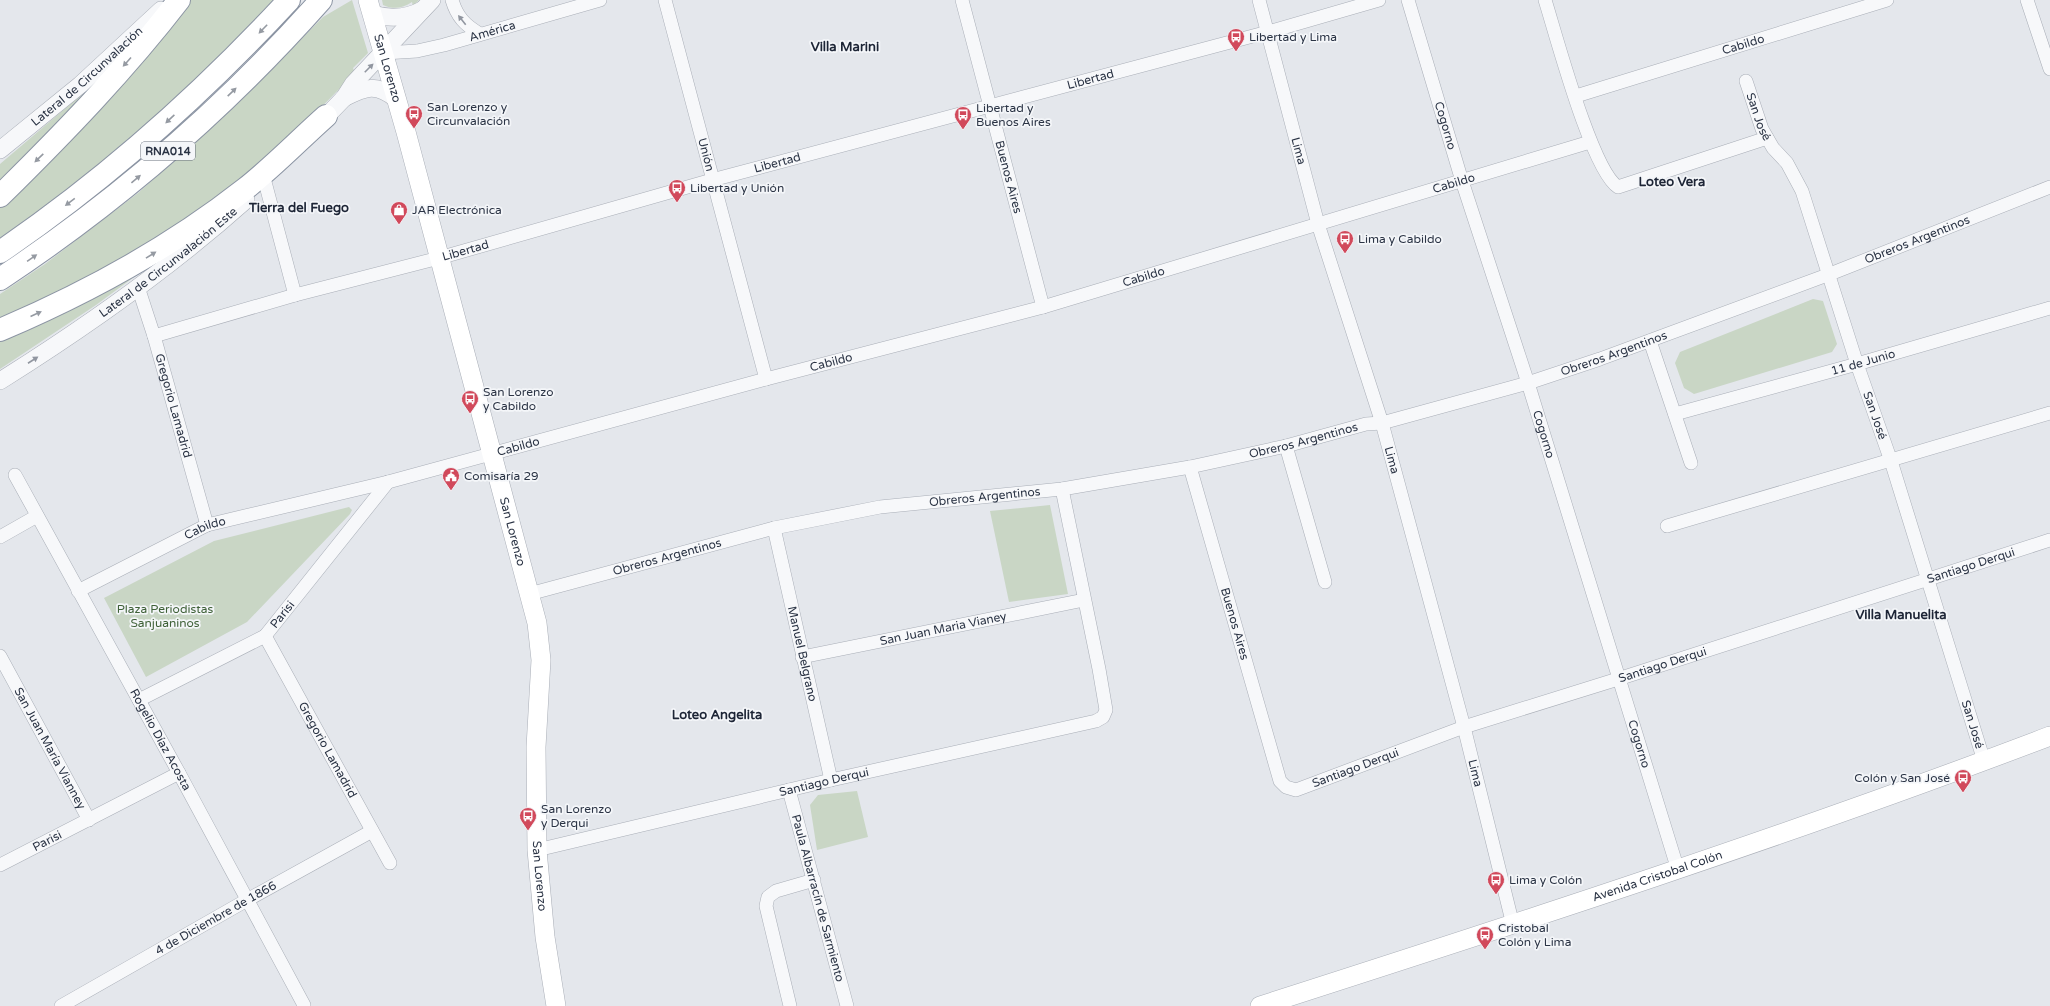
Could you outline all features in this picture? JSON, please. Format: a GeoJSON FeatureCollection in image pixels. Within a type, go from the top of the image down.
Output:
{"type":"FeatureCollection","features":[{"type":"Feature","properties":{"kind":"highway"},"geometry":{"type":"LineString","coordinates":[[0,196],[44,153],[82,112],[152,35],[180,0]]}},
{"type":"Feature","properties":{"kind":"highway","name":"RNA014"},"geometry":{"type":"LineString","coordinates":[[0,252],[96,182],[166,124],[220,72],[290,0]]}},
{"type":"Feature","properties":{"kind":"highway","name":"RNA014"},"geometry":{"type":"LineString","coordinates":[[0,280],[99,208],[172,148],[248,76],[320,1]]}},
{"type":"Feature","properties":{"kind":"highway"},"geometry":{"type":"LineString","coordinates":[[0,330],[90,289],[164,246],[245,189],[326,116]]}},
{"type":"Feature","properties":{"kind":"main road","name":"San Lorenzo"},"geometry":{"type":"LineString","coordinates":[[370,7],[384,53],[537,623],[541,660],[536,747],[537,850],[545,937],[556,1006]]}},
{"type":"Feature","properties":{"kind":"main road","name":"Avenida Cristobal Colón"},"geometry":{"type":"LineString","coordinates":[[1260,1006],[1513,925],[1678,870],[1827,819],[2050,736]]}},
{"type":"Feature","properties":{"kind":"street","name":"Lateral de Circunvalación"},"geometry":{"type":"LineString","coordinates":[[0,150],[80,85],[171,0]]}},
{"type":"Feature","properties":{"kind":"street"},"geometry":{"type":"LineString","coordinates":[[452,0],[460,19],[467,26],[480,34]]}},
{"type":"Feature","properties":{"kind":"street","name":"América"},"geometry":{"type":"LineString","coordinates":[[384,53],[417,51],[600,0]]}},
{"type":"Feature","properties":{"kind":"street","name":"Unión"},"geometry":{"type":"LineString","coordinates":[[665,0],[766,379]]}},
{"type":"Feature","properties":{"kind":"street","name":"Buenos Aires"},"geometry":{"type":"LineString","coordinates":[[962,0],[1043,307]]}},
{"type":"Feature","properties":{"kind":"street","name":"Lima"},"geometry":{"type":"LineString","coordinates":[[1259,0],[1318,224],[1382,423],[1464,727],[1513,925]]}},
{"type":"Feature","properties":{"kind":"street","name":"Libertad"},"geometry":{"type":"LineString","coordinates":[[154,336],[295,295],[439,258],[712,180],[1268,32],[1379,0]]}},
{"type":"Feature","properties":{"kind":"street","name":"Cogorno"},"geometry":{"type":"LineString","coordinates":[[1408,0],[1462,181],[1528,383],[1678,870]]}},
{"type":"Feature","properties":{"kind":"street"},"geometry":{"type":"LineString","coordinates":[[1545,0],[1590,142],[1611,183],[1618,187],[1767,138]]}},
{"type":"Feature","properties":{"kind":"street","name":"Cabildo"},"geometry":{"type":"LineString","coordinates":[[1576,96],[1887,0]]}},
{"type":"Feature","properties":{"kind":"street"},"geometry":{"type":"LineString","coordinates":[[2027,0],[2050,69]]}},
{"type":"Feature","properties":{"kind":"street"},"geometry":{"type":"LineString","coordinates":[[370,7],[388,18],[416,14],[429,4]]}},
{"type":"Feature","properties":{"kind":"street","name":"Lateral de Circunvalación Este"},"geometry":{"type":"LineString","coordinates":[[0,380],[66,338],[138,287],[225,218],[265,182],[344,98],[353,84],[429,4]]}},
{"type":"Feature","properties":{"kind":"street","name":"San José"},"geometry":{"type":"LineString","coordinates":[[1746,81],[1762,129],[1773,148],[1787,163],[1802,191],[1830,274],[1857,364],[1891,461],[1984,761]]}},
{"type":"Feature","properties":{"kind":"street"},"geometry":{"type":"LineString","coordinates":[[344,98],[372,87],[385,91],[396,99]]}},
{"type":"Feature","properties":{"kind":"street","name":"Cabildo"},"geometry":{"type":"LineString","coordinates":[[78,591],[207,525],[388,482],[766,379],[1043,307],[1590,142]]}},
{"type":"Feature","properties":{"kind":"street"},"geometry":{"type":"LineString","coordinates":[[265,182],[295,295]]}},
{"type":"Feature","properties":{"kind":"street","name":"Obreros Argentinos"},"geometry":{"type":"LineString","coordinates":[[529,594],[774,528],[880,507],[1062,489],[1190,467],[1286,446],[1366,424],[1382,423],[1528,383],[1650,341],[1830,274],[2050,188]]}},
{"type":"Feature","properties":{"kind":"street","name":"Gregorio Lamadrid"},"geometry":{"type":"LineString","coordinates":[[138,287],[154,336],[207,525]]}},
{"type":"Feature","properties":{"kind":"street","name":"11 de Junio"},"geometry":{"type":"LineString","coordinates":[[1675,414],[1857,364],[2050,308]]}},
{"type":"Feature","properties":{"kind":"street"},"geometry":{"type":"LineString","coordinates":[[1650,341],[1691,463]]}},
{"type":"Feature","properties":{"kind":"street"},"geometry":{"type":"LineString","coordinates":[[1667,526],[2050,413]]}},
{"type":"Feature","properties":{"kind":"street"},"geometry":{"type":"LineString","coordinates":[[1286,446],[1325,582]]}},
{"type":"Feature","properties":{"kind":"street","name":"Buenos Aires"},"geometry":{"type":"LineString","coordinates":[[1190,467],[1280,781]]}},
{"type":"Feature","properties":{"kind":"street","name":"Rogelio Díaz Acosta"},"geometry":{"type":"LineString","coordinates":[[15,475],[179,773],[304,1005]]}},
{"type":"Feature","properties":{"kind":"street","name":"Parisi"},"geometry":{"type":"LineString","coordinates":[[139,700],[265,636],[388,482]]}},
{"type":"Feature","properties":{"kind":"street"},"geometry":{"type":"LineString","coordinates":[[1062,489],[1084,600]]}},
{"type":"Feature","properties":{"kind":"street"},"geometry":{"type":"LineString","coordinates":[[0,537],[37,516]]}},
{"type":"Feature","properties":{"kind":"street","name":"Manuel Belgrano"},"geometry":{"type":"LineString","coordinates":[[774,528],[831,780]]}},
{"type":"Feature","properties":{"kind":"street","name":"Santiago Derqui"},"geometry":{"type":"LineString","coordinates":[[1280,781],[1286,787],[1296,790],[1464,727],[2050,540]]}},
{"type":"Feature","properties":{"kind":"street","name":"Santiago Derqui"},"geometry":{"type":"LineString","coordinates":[[537,850],[831,780],[1096,722],[1103,717],[1106,710],[1084,600]]}},
{"type":"Feature","properties":{"kind":"street","name":"San Juan Maria Vianey"},"geometry":{"type":"LineString","coordinates":[[802,657],[1084,600]]}},
{"type":"Feature","properties":{"kind":"street","name":"Gregorio Lamadrid"},"geometry":{"type":"LineString","coordinates":[[265,636],[390,863]]}},
{"type":"Feature","properties":{"kind":"street","name":"San Juan María Vianney"},"geometry":{"type":"LineString","coordinates":[[0,656],[89,820]]}},
{"type":"Feature","properties":{"kind":"street","name":"Parisi"},"geometry":{"type":"LineString","coordinates":[[0,866],[179,773]]}},
{"type":"Feature","properties":{"kind":"street","name":"Paula Albarracín de Sarmiento"},"geometry":{"type":"LineString","coordinates":[[790,790],[847,1006]]}},
{"type":"Feature","properties":{"kind":"street","name":"4 de Diciembre de 1866"},"geometry":{"type":"LineString","coordinates":[[61,1006],[247,900],[372,832]]}},
{"type":"Feature","properties":{"kind":"street"},"geometry":{"type":"LineString","coordinates":[[790,1006],[766,906],[768,897],[776,891],[814,880]]}},
{"type":"Feature","properties":{"kind":"green space"},"geometry":{"type":"Polygon","coordinates":[[[188,0],[274,0],[211,65],[144,127],[74,185],[0,238],[0,203],[188,0]]]}},
{"type":"Feature","properties":{"kind":"green space"},"geometry":{"type":"Polygon","coordinates":[[[352,0],[368,53],[353,68],[355,73],[290,139],[202,215],[0,324],[0,294],[45,264],[138,193],[232,109],[323,17],[352,0]]]}},
{"type":"Feature","properties":{"kind":"green space"},"geometry":{"type":"Polygon","coordinates":[[[382,0],[419,0],[413,6],[412,2],[405,6],[395,8],[383,5],[382,0]]]}},
{"type":"Feature","properties":{"kind":"green space"},"geometry":{"type":"Polygon","coordinates":[[[128,47],[0,186],[0,164],[61,112],[128,47]]]}},
{"type":"Feature","properties":{"kind":"green space"},"geometry":{"type":"Polygon","coordinates":[[[145,269],[96,305],[0,369],[0,340],[145,269]]]}},
{"type":"Feature","properties":{"kind":"green space"},"geometry":{"type":"Polygon","coordinates":[[[1813,299],[1823,301],[1837,344],[1832,352],[1694,394],[1684,388],[1675,363],[1680,352],[1813,299]]]}},
{"type":"Feature","properties":{"kind":"green space"},"geometry":{"type":"Polygon","coordinates":[[[1050,505],[1068,594],[1009,602],[990,511],[1050,505]]]}},
{"type":"Feature","properties":{"kind":"green space","name":"Plaza Periodistas Sanjuaninos"},"geometry":{"type":"Polygon","coordinates":[[[349,507],[352,510],[350,514],[247,622],[146,677],[104,598],[214,541],[349,507]]]}},
{"type":"Feature","properties":{"kind":"green space"},"geometry":{"type":"Polygon","coordinates":[[[857,791],[868,837],[817,850],[810,805],[818,795],[857,791]]]}},
{"type":"Feature","properties":{"kind":"place","name":"Libertad y Lima"},"geometry":{"type":"Point","coordinates":[1236,52]}},
{"type":"Feature","properties":{"kind":"place","name":"San Lorenzo y Circunvalación"},"geometry":{"type":"Point","coordinates":[414,129]}},
{"type":"Feature","properties":{"kind":"place","name":"Libertad y Buenos Aires"},"geometry":{"type":"Point","coordinates":[963,130]}},
{"type":"Feature","properties":{"kind":"place","name":"Libertad y Unión"},"geometry":{"type":"Point","coordinates":[677,203]}},
{"type":"Feature","properties":{"kind":"place","name":"JAR Electrónica"},"geometry":{"type":"Point","coordinates":[399,225]}},
{"type":"Feature","properties":{"kind":"place","name":"Lima y Cabildo"},"geometry":{"type":"Point","coordinates":[1345,254]}},
{"type":"Feature","properties":{"kind":"place","name":"San Lorenzo y Cabildo"},"geometry":{"type":"Point","coordinates":[470,414]}},
{"type":"Feature","properties":{"kind":"place","name":"Comisaría 29"},"geometry":{"type":"Point","coordinates":[451,491]}},
{"type":"Feature","properties":{"kind":"place","name":"Colón y San José"},"geometry":{"type":"Point","coordinates":[1963,793]}},
{"type":"Feature","properties":{"kind":"place","name":"San Lorenzo y Derqui"},"geometry":{"type":"Point","coordinates":[528,831]}},
{"type":"Feature","properties":{"kind":"place","name":"Lima y Colón"},"geometry":{"type":"Point","coordinates":[1496,895]}},
{"type":"Feature","properties":{"kind":"place","name":"Cristobal Colón y Lima"},"geometry":{"type":"Point","coordinates":[1485,950]}},
{"type":"Feature","properties":{"kind":"district","name":"Villa Marini"},"geometry":{"type":"Point","coordinates":[845,46]}},
{"type":"Feature","properties":{"kind":"district","name":"Loteo Vera"},"geometry":{"type":"Point","coordinates":[1672,181]}},
{"type":"Feature","properties":{"kind":"district","name":"Tierra del Fuego"},"geometry":{"type":"Point","coordinates":[299,207]}},
{"type":"Feature","properties":{"kind":"district","name":"Villa Manuelita"},"geometry":{"type":"Point","coordinates":[1901,614]}},
{"type":"Feature","properties":{"kind":"district","name":"Loteo Angelita"},"geometry":{"type":"Point","coordinates":[717,714]}}]}
